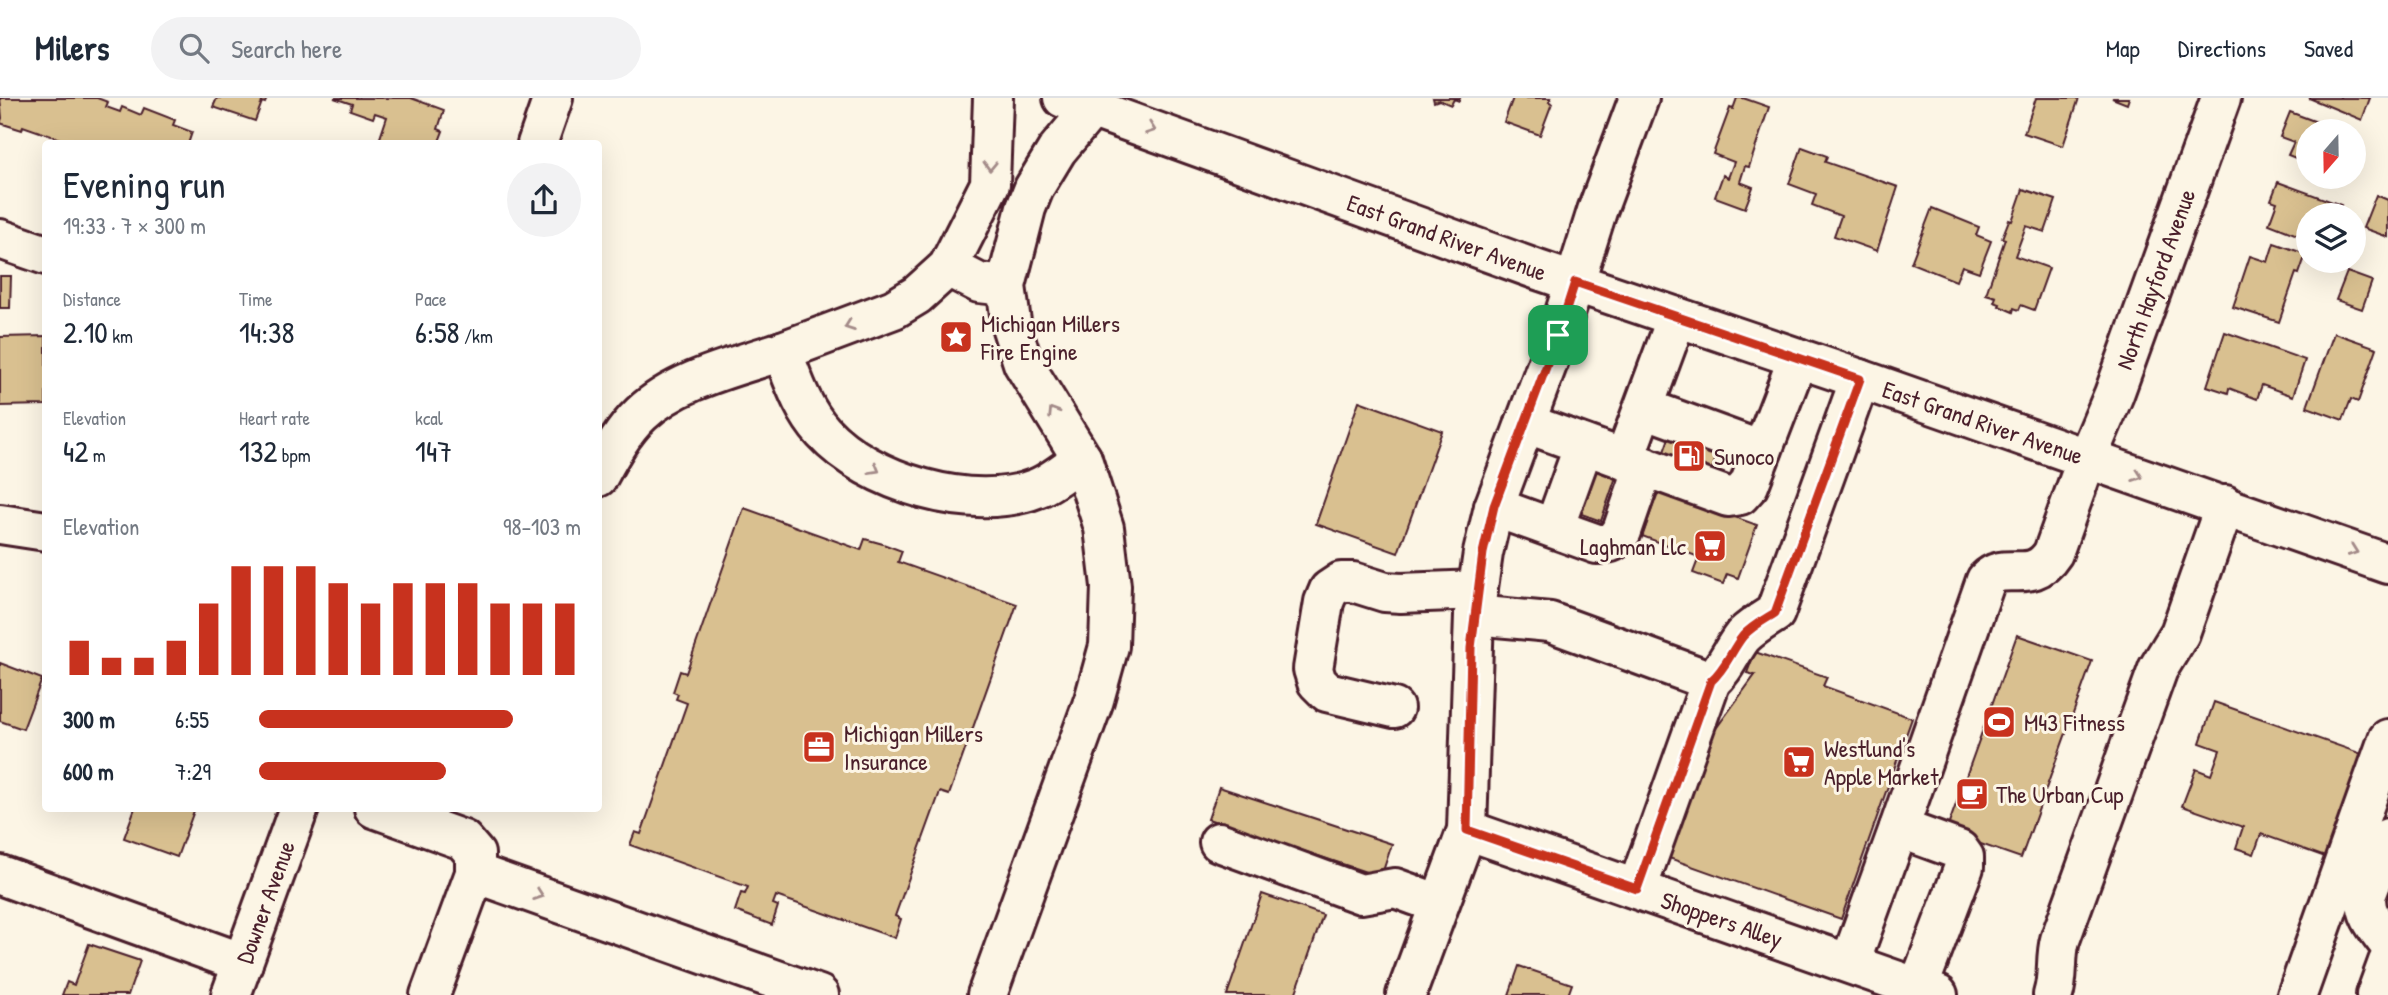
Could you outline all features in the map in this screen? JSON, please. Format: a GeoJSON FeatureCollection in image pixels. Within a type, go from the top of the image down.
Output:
{"type":"FeatureCollection","features":[{"type":"Feature","properties":{"kind":"street"},"geometry":{"type":"LineString","coordinates":[[538,140],[553,98]]}},
{"type":"Feature","properties":{"kind":"street"},"geometry":{"type":"LineString","coordinates":[[602,470],[618,443],[640,415],[665,396],[692,383],[894,309],[917,295],[948,267],[990,184],[993,98]]}},
{"type":"Feature","properties":{"kind":"street"},"geometry":{"type":"LineString","coordinates":[[1406,995],[1467,830],[1476,602],[1494,506],[1558,335],[1597,211],[1639,98]]}},
{"type":"Feature","properties":{"kind":"street","name":"North Hayford Avenue"},"geometry":{"type":"LineString","coordinates":[[1899,828],[1986,580],[1997,573],[2034,571],[2045,565],[2053,553],[2087,458],[2114,394],[2221,98]]}},
{"type":"Feature","properties":{"kind":"street"},"geometry":{"type":"LineString","coordinates":[[987,995],[1094,700],[1109,646],[1111,586],[1104,528],[1082,459],[1023,363],[1012,329],[1006,286],[1026,208],[1034,188],[1057,150],[1073,101]]}},
{"type":"Feature","properties":{"kind":"street","name":"East Grand River Avenue"},"geometry":{"type":"LineString","coordinates":[[1073,101],[1575,282],[2225,505],[2388,564]]}},
{"type":"Feature","properties":{"kind":"street"},"geometry":{"type":"LineString","coordinates":[[0,239],[42,254]]}},
{"type":"Feature","properties":{"kind":"street"},"geometry":{"type":"LineString","coordinates":[[948,267],[979,283],[1006,286]]}},
{"type":"Feature","properties":{"kind":"street"},"geometry":{"type":"LineString","coordinates":[[1494,506],[1597,544],[1609,544],[1616,540],[1622,531],[1644,408],[1677,317]]}},
{"type":"Feature","properties":{"kind":"street"},"geometry":{"type":"LineString","coordinates":[[782,351],[803,406],[824,433],[877,472],[904,484],[934,492],[999,497],[1037,488],[1082,459]]}},
{"type":"Feature","properties":{"kind":"street"},"geometry":{"type":"LineString","coordinates":[[1525,423],[1728,497],[1740,495],[1749,485],[1798,358]]}},
{"type":"Feature","properties":{"kind":"street"},"geometry":{"type":"LineString","coordinates":[[1637,889],[1711,681],[1728,663],[1751,628],[1775,613],[1860,379]]}},
{"type":"Feature","properties":{"kind":"street"},"geometry":{"type":"LineString","coordinates":[[1644,408],[1762,451]]}},
{"type":"Feature","properties":{"kind":"street"},"geometry":{"type":"LineString","coordinates":[[1554,528],[1584,445]]}},
{"type":"Feature","properties":{"kind":"street"},"geometry":{"type":"LineString","coordinates":[[2053,995],[2060,940],[2158,669],[2180,633],[2225,505]]}},
{"type":"Feature","properties":{"kind":"street"},"geometry":{"type":"LineString","coordinates":[[0,524],[42,530]]}},
{"type":"Feature","properties":{"kind":"street"},"geometry":{"type":"LineString","coordinates":[[1394,708],[1327,692],[1317,682],[1313,669],[1324,602],[1329,590],[1341,582],[1353,582],[1385,592],[1476,602],[1550,622],[1711,681]]}},
{"type":"Feature","properties":{"kind":"street"},"geometry":{"type":"LineString","coordinates":[[2297,995],[2388,739]]}},
{"type":"Feature","properties":{"kind":"street","name":"Downer Avenue"},"geometry":{"type":"LineString","coordinates":[[237,979],[298,812]]}},
{"type":"Feature","properties":{"kind":"street"},"geometry":{"type":"LineString","coordinates":[[385,812],[463,840],[475,854],[475,873],[430,995]]}},
{"type":"Feature","properties":{"kind":"street"},"geometry":{"type":"LineString","coordinates":[[1850,963],[1899,828],[1959,850],[1964,857],[1964,867],[1932,993]]}},
{"type":"Feature","properties":{"kind":"street","name":"Shoppers Alley"},"geometry":{"type":"LineString","coordinates":[[1467,830],[1932,993]]}},
{"type":"Feature","properties":{"kind":"street"},"geometry":{"type":"LineString","coordinates":[[2388,838],[2366,897],[2368,914],[2388,943]]}},
{"type":"Feature","properties":{"kind":"street"},"geometry":{"type":"LineString","coordinates":[[1219,842],[1361,894],[1395,888],[1439,904]]}},
{"type":"Feature","properties":{"kind":"street"},"geometry":{"type":"LineString","coordinates":[[475,873],[819,995]]}},
{"type":"Feature","properties":{"kind":"street"},"geometry":{"type":"LineString","coordinates":[[0,875],[237,979]]}},
{"type":"Feature","properties":{"kind":"street"},"geometry":{"type":"LineString","coordinates":[[2376,995],[2388,962]]}},
{"type":"Feature","properties":{"kind":"building"},"geometry":{"type":"Polygon","coordinates":[[[0,98],[97,98],[108,102],[106,107],[120,112],[122,107],[141,115],[144,108],[175,120],[173,125],[192,132],[189,140],[63,140],[23,126],[22,130],[0,123],[0,98]]]}},
{"type":"Feature","properties":{"kind":"building"},"geometry":{"type":"Polygon","coordinates":[[[217,98],[267,98],[265,103],[262,102],[255,121],[213,107],[217,98]]]}},
{"type":"Feature","properties":{"kind":"building"},"geometry":{"type":"Polygon","coordinates":[[[334,98],[411,98],[444,110],[438,129],[443,131],[440,140],[379,140],[387,117],[375,113],[373,118],[350,110],[352,104],[334,98]]]}},
{"type":"Feature","properties":{"kind":"building"},"geometry":{"type":"Polygon","coordinates":[[[1433,98],[1460,98],[1459,101],[1454,99],[1451,105],[1439,100],[1434,102],[1433,98]]]}},
{"type":"Feature","properties":{"kind":"building"},"geometry":{"type":"Polygon","coordinates":[[[1513,98],[1551,98],[1549,102],[1552,103],[1540,135],[1504,122],[1513,98]]]}},
{"type":"Feature","properties":{"kind":"building"},"geometry":{"type":"Polygon","coordinates":[[[1737,98],[1769,107],[1749,167],[1745,166],[1740,182],[1753,187],[1745,208],[1715,197],[1723,175],[1728,178],[1734,162],[1713,154],[1730,108],[1733,109],[1737,98]]]}},
{"type":"Feature","properties":{"kind":"building"},"geometry":{"type":"Polygon","coordinates":[[[2036,98],[2079,98],[2063,146],[2024,133],[2036,98]]]}},
{"type":"Feature","properties":{"kind":"building"},"geometry":{"type":"Polygon","coordinates":[[[2112,98],[2129,98],[2127,104],[2112,98]]]}},
{"type":"Feature","properties":{"kind":"building"},"geometry":{"type":"Polygon","coordinates":[[[2309,98],[2370,98],[2362,119],[2309,98]]]}},
{"type":"Feature","properties":{"kind":"building"},"geometry":{"type":"Polygon","coordinates":[[[2290,112],[2309,119],[2296,119],[2296,158],[2288,155],[2294,142],[2280,137],[2290,112]]]}},
{"type":"Feature","properties":{"kind":"building"},"geometry":{"type":"Polygon","coordinates":[[[1802,147],[1827,156],[1825,162],[1898,187],[1877,251],[1834,236],[1841,216],[1812,205],[1816,194],[1789,184],[1802,147]]]}},
{"type":"Feature","properties":{"kind":"building"},"geometry":{"type":"Polygon","coordinates":[[[2278,182],[2336,203],[2296,203],[2296,234],[2269,224],[2277,202],[2271,200],[2278,182]]]}},
{"type":"Feature","properties":{"kind":"building"},"geometry":{"type":"Polygon","coordinates":[[[2023,189],[2056,200],[2045,232],[2026,226],[2015,256],[2049,268],[2034,310],[2021,305],[2019,310],[2014,308],[2013,312],[1994,302],[1996,297],[1986,294],[2005,239],[2002,238],[2009,220],[2012,221],[2023,189]]]}},
{"type":"Feature","properties":{"kind":"building"},"geometry":{"type":"Polygon","coordinates":[[[2376,195],[2388,200],[2388,237],[2366,229],[2366,220],[2376,195]]]}},
{"type":"Feature","properties":{"kind":"building"},"geometry":{"type":"Polygon","coordinates":[[[1932,208],[1979,227],[1976,235],[1991,241],[1979,272],[1962,266],[1956,281],[1911,263],[1932,208]]]}},
{"type":"Feature","properties":{"kind":"building"},"geometry":{"type":"Polygon","coordinates":[[[2274,243],[2296,251],[2296,273],[2279,322],[2233,307],[2250,256],[2268,262],[2274,243]]]}},
{"type":"Feature","properties":{"kind":"building"},"geometry":{"type":"Polygon","coordinates":[[[2347,273],[2372,281],[2362,309],[2336,300],[2347,273]]]}},
{"type":"Feature","properties":{"kind":"building"},"geometry":{"type":"Polygon","coordinates":[[[0,276],[11,276],[10,308],[0,308],[0,276]]]}},
{"type":"Feature","properties":{"kind":"building"},"geometry":{"type":"Polygon","coordinates":[[[2225,332],[2305,360],[2293,396],[2262,385],[2257,399],[2229,388],[2228,393],[2207,386],[2225,332]]]}},
{"type":"Feature","properties":{"kind":"building"},"geometry":{"type":"Polygon","coordinates":[[[2334,333],[2377,348],[2358,402],[2351,399],[2343,420],[2307,407],[2334,333]]]}},
{"type":"Feature","properties":{"kind":"building"},"geometry":{"type":"Polygon","coordinates":[[[42,336],[42,405],[0,406],[0,337],[42,336]]]}},
{"type":"Feature","properties":{"kind":"building"},"geometry":{"type":"Polygon","coordinates":[[[1359,401],[1442,431],[1398,553],[1316,524],[1359,401]]]}},
{"type":"Feature","properties":{"kind":"building"},"geometry":{"type":"Polygon","coordinates":[[[1670,435],[1718,452],[1707,484],[1659,466],[1670,435]]]}},
{"type":"Feature","properties":{"kind":"building"},"geometry":{"type":"Polygon","coordinates":[[[1588,467],[1616,477],[1601,521],[1573,511],[1588,467]]]}},
{"type":"Feature","properties":{"kind":"building","name":"Laghman Llc"},"geometry":{"type":"Polygon","coordinates":[[[1659,490],[1757,525],[1738,578],[1727,574],[1723,584],[1693,573],[1699,557],[1642,536],[1659,490]]]}},
{"type":"Feature","properties":{"kind":"building","name":"Michigan Millers Insurance"},"geometry":{"type":"Polygon","coordinates":[[[744,508],[861,550],[865,539],[883,544],[902,551],[898,562],[1017,604],[949,795],[940,792],[895,916],[901,919],[895,938],[776,896],[773,904],[778,906],[772,925],[735,911],[741,893],[745,894],[748,887],[630,845],[635,832],[641,834],[687,703],[676,699],[678,694],[673,692],[680,671],[686,673],[744,508]]]}},
{"type":"Feature","properties":{"kind":"building"},"geometry":{"type":"Polygon","coordinates":[[[2017,635],[2092,661],[2021,858],[1946,832],[2017,635]]]}},
{"type":"Feature","properties":{"kind":"building","name":"Westlund's Apple Market"},"geometry":{"type":"Polygon","coordinates":[[[1755,652],[1827,677],[1823,686],[1912,718],[1841,919],[1666,857],[1712,734],[1755,675],[1747,673],[1755,652]]]}},
{"type":"Feature","properties":{"kind":"building"},"geometry":{"type":"Polygon","coordinates":[[[0,663],[42,679],[23,729],[0,721],[0,663]]]}},
{"type":"Feature","properties":{"kind":"building"},"geometry":{"type":"Polygon","coordinates":[[[2214,702],[2365,755],[2328,858],[2261,834],[2254,854],[2236,848],[2243,827],[2182,806],[2196,769],[2211,775],[2220,750],[2200,743],[2214,702]]]}},
{"type":"Feature","properties":{"kind":"building"},"geometry":{"type":"Polygon","coordinates":[[[1219,787],[1392,844],[1381,877],[1208,819],[1219,787]]]}},
{"type":"Feature","properties":{"kind":"building"},"geometry":{"type":"Polygon","coordinates":[[[134,812],[194,812],[177,857],[124,838],[134,812]]]}},
{"type":"Feature","properties":{"kind":"building"},"geometry":{"type":"Polygon","coordinates":[[[1262,894],[1323,915],[1295,995],[1227,995],[1262,894]]]}},
{"type":"Feature","properties":{"kind":"building"},"geometry":{"type":"Polygon","coordinates":[[[89,944],[140,961],[128,995],[62,995],[67,982],[74,985],[89,944]]]}},
{"type":"Feature","properties":{"kind":"building"},"geometry":{"type":"Polygon","coordinates":[[[1519,966],[1572,984],[1568,995],[1509,995],[1519,966]]]}},
{"type":"Feature","properties":{"kind":"place","name":"Michigan Millers Fire Engine"},"geometry":{"type":"Point","coordinates":[956,337]}},
{"type":"Feature","properties":{"kind":"place","name":"Sunoco"},"geometry":{"type":"Point","coordinates":[1689,456]}},
{"type":"Feature","properties":{"kind":"place","name":"Laghman Llc"},"geometry":{"type":"Point","coordinates":[1710,546]}},
{"type":"Feature","properties":{"kind":"place","name":"M43 Fitness"},"geometry":{"type":"Point","coordinates":[1999,722]}},
{"type":"Feature","properties":{"kind":"place","name":"Michigan Millers Insurance"},"geometry":{"type":"Point","coordinates":[819,747]}},
{"type":"Feature","properties":{"kind":"place","name":"Westlund's Apple Market"},"geometry":{"type":"Point","coordinates":[1799,762]}},
{"type":"Feature","properties":{"kind":"place","name":"The Urban Cup"},"geometry":{"type":"Point","coordinates":[1972,794]}},
{"type":"Feature","properties":{"kind":"route"},"geometry":{"type":"LineString","coordinates":[[1575,282],[1860,379],[1775,613],[1751,628],[1728,663],[1711,681],[1637,889],[1467,830],[1471,648],[1483,553],[1494,506],[1558,335],[1575,282]]}}]}
